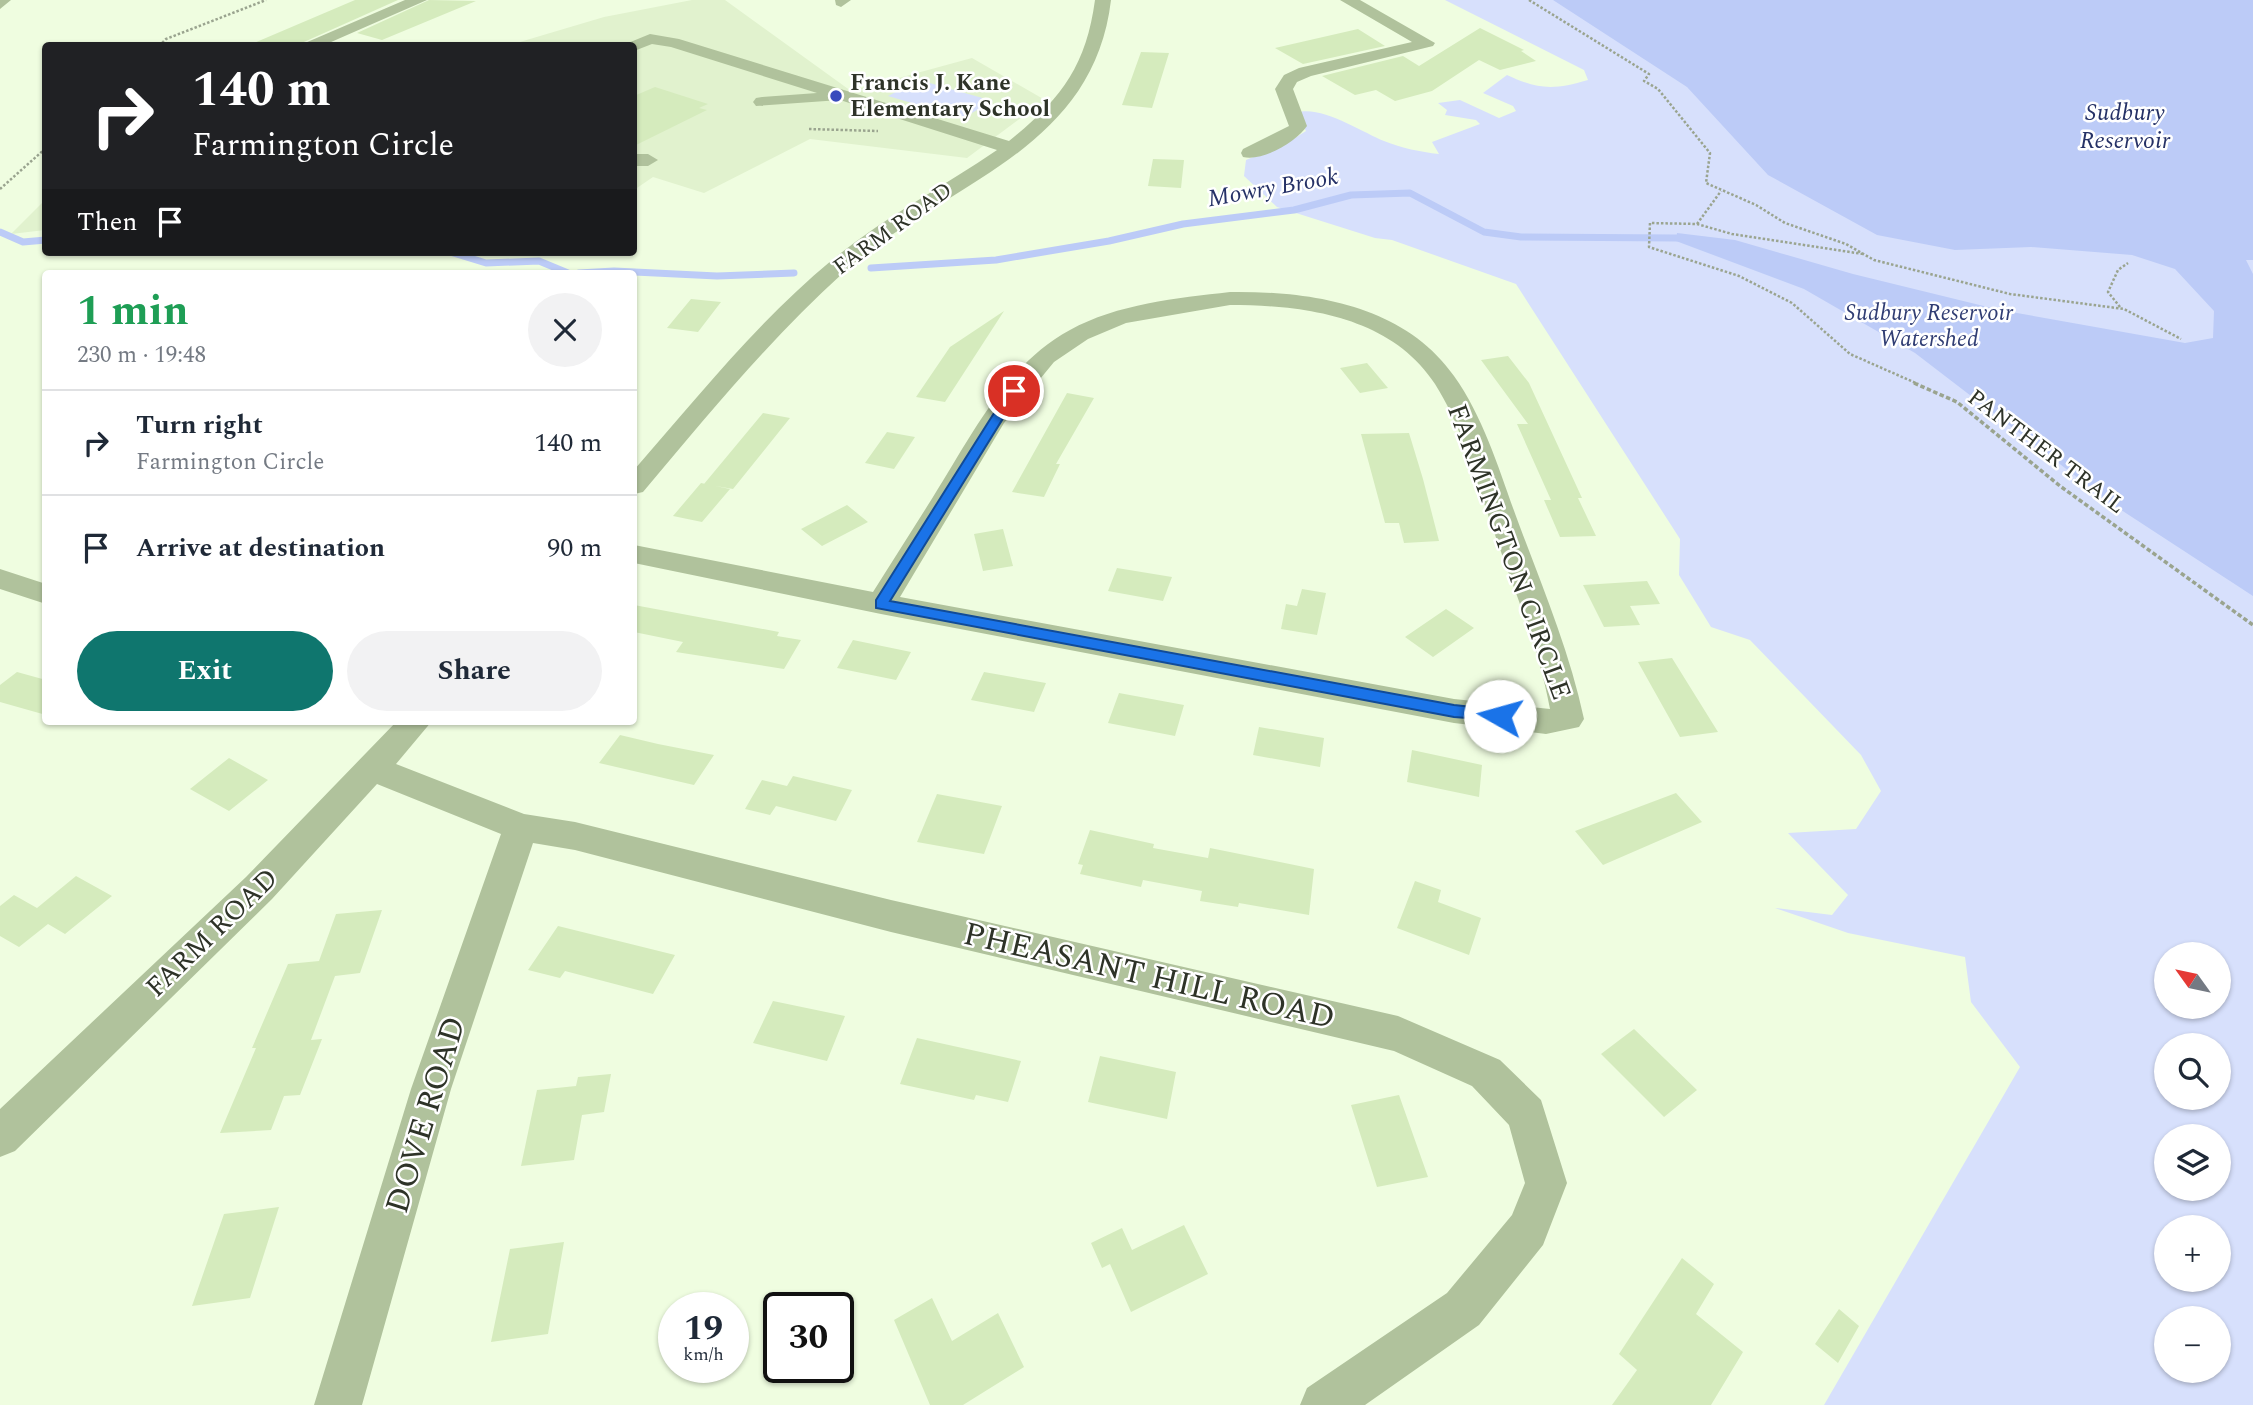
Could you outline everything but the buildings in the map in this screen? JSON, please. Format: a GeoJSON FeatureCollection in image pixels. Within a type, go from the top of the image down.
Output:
{"type":"FeatureCollection","features":[{"type":"Feature","properties":{"kind":"street"},"geometry":{"type":"LineString","coordinates":[[316,42],[419,0]]}},
{"type":"Feature","properties":{"kind":"street","name":"FARM ROAD"},"geometry":{"type":"LineString","coordinates":[[637,482],[764,339],[840,264],[895,222],[1011,148],[1048,120],[1074,88],[1097,43],[1103,0]]}},
{"type":"Feature","properties":{"kind":"street"},"geometry":{"type":"LineString","coordinates":[[1250,153],[1292,134],[1298,126],[1284,89],[1290,79],[1305,72],[1427,43],[1348,0]]}},
{"type":"Feature","properties":{"kind":"street"},"geometry":{"type":"LineString","coordinates":[[637,45],[650,39],[673,42],[783,74],[841,97],[1011,148]]}},
{"type":"Feature","properties":{"kind":"street"},"geometry":{"type":"LineString","coordinates":[[762,102],[841,97]]}},
{"type":"Feature","properties":{"kind":"street"},"geometry":{"type":"LineString","coordinates":[[808,122],[841,97]]}},
{"type":"Feature","properties":{"kind":"street","name":"FARMINGTON CIRCLE"},"geometry":{"type":"LineString","coordinates":[[637,555],[881,604],[1454,711],[1546,722],[1568,719],[1563,686],[1532,599],[1472,437],[1443,377],[1410,342],[1364,319],[1326,306],[1272,298],[1215,299],[1141,312],[1087,330],[1047,355],[1014,391],[881,604]]}},
{"type":"Feature","properties":{"kind":"street"},"geometry":{"type":"LineString","coordinates":[[0,579],[42,593]]}},
{"type":"Feature","properties":{"kind":"street","name":"FARM ROAD"},"geometry":{"type":"LineString","coordinates":[[0,1137],[259,888],[374,769],[412,725]]}},
{"type":"Feature","properties":{"kind":"street","name":"PHEASANT HILL ROAD"},"geometry":{"type":"LineString","coordinates":[[374,769],[521,827],[575,836],[891,916],[1398,1034],[1486,1073],[1527,1114],[1546,1183],[1528,1230],[1463,1309],[1324,1405]]}},
{"type":"Feature","properties":{"kind":"street","name":"DOVE ROAD"},"geometry":{"type":"LineString","coordinates":[[338,1405],[431,1089],[521,827]]}},
{"type":"Feature","properties":{"kind":"path"},"geometry":{"type":"LineString","coordinates":[[163,42],[266,0]]}},
{"type":"Feature","properties":{"kind":"path"},"geometry":{"type":"LineString","coordinates":[[1528,0],[1649,74],[1644,81],[1658,89],[1710,153],[1706,183],[1721,191],[1697,224]]}},
{"type":"Feature","properties":{"kind":"path"},"geometry":{"type":"LineString","coordinates":[[808,122],[881,131]]}},
{"type":"Feature","properties":{"kind":"path"},"geometry":{"type":"LineString","coordinates":[[0,190],[42,152]]}},
{"type":"Feature","properties":{"kind":"path","name":"PANTHER TRAIL"},"geometry":{"type":"LineString","coordinates":[[1721,191],[1756,205],[1785,223],[1846,244],[1874,260],[2010,294],[2124,309],[2181,340]]}},
{"type":"Feature","properties":{"kind":"path","name":"PANTHER TRAIL"},"geometry":{"type":"LineString","coordinates":[[1863,254],[1732,234],[1697,224],[1650,223],[1649,247],[1739,276],[1792,303],[1850,354],[1957,402],[2060,486],[2253,625]]}},
{"type":"Feature","properties":{"kind":"path"},"geometry":{"type":"LineString","coordinates":[[2124,309],[2114,303],[2108,292],[2118,270],[2129,263]]}},
{"type":"Feature","properties":{"kind":"shaded area","name":"Francis J. Kane Elementary School"},"geometry":{"type":"Polygon","coordinates":[[[692,0],[725,0],[851,91],[972,58],[1045,100],[967,158],[810,139],[704,193],[653,177],[637,188],[637,42],[520,42],[604,17],[692,0]]]}},
{"type":"Feature","properties":{"kind":"shaded area"},"geometry":{"type":"Polygon","coordinates":[[[42,203],[42,230],[11,234],[42,203]]]}},
{"type":"Feature","properties":{"kind":"green space","name":"Sudbury Reservoir Watershed"},"geometry":{"type":"Polygon","coordinates":[[[1445,0],[2253,0],[2253,1405],[1824,1405],[2020,1067],[1971,1002],[1965,957],[1848,933],[1775,908],[1832,915],[1848,895],[1788,833],[1856,829],[1881,791],[1861,755],[1750,640],[1711,627],[1679,575],[1680,539],[1516,284],[1392,240],[1375,238],[1277,207],[1244,176],[1246,160],[1287,143],[1306,131],[1296,113],[1316,112],[1391,143],[1439,154],[1432,142],[1480,124],[1476,120],[1445,115],[1447,110],[1438,103],[1460,100],[1499,118],[1516,111],[1513,106],[1483,93],[1507,75],[1528,84],[1547,87],[1566,86],[1588,80],[1584,70],[1445,0]]]}},
{"type":"Feature","properties":{"kind":"green space"},"geometry":{"type":"Polygon","coordinates":[[[919,80],[993,101],[963,118],[888,96],[919,80]]]}},
{"type":"Feature","properties":{"kind":"water","name":"Sudbury Reservoir"},"geometry":{"type":"Polygon","coordinates":[[[1553,0],[2253,0],[2253,260],[2246,260],[2253,274],[2253,596],[2112,504],[1915,353],[1804,289],[1676,241],[1677,233],[1735,240],[1853,274],[2000,310],[2185,343],[2213,338],[2214,311],[2175,269],[2132,255],[2031,247],[1955,250],[1877,235],[1768,175],[1687,87],[1553,0]]]}},
{"type":"Feature","properties":{"kind":"waterway","name":"Mowry Brook"},"geometry":{"type":"LineString","coordinates":[[871,268],[996,260],[1109,241],[1183,224],[1294,210],[1351,195],[1410,193],[1484,232],[1521,237],[1677,238]]}},
{"type":"Feature","properties":{"kind":"waterway","name":"Mowry Brook"},"geometry":{"type":"LineString","coordinates":[[0,232],[23,242],[42,240]]}},
{"type":"Feature","properties":{"kind":"waterway","name":"Mowry Brook"},"geometry":{"type":"LineString","coordinates":[[463,256],[486,263],[539,261],[561,270]]}},
{"type":"Feature","properties":{"kind":"waterway","name":"Mowry Brook"},"geometry":{"type":"LineString","coordinates":[[637,272],[717,276],[794,273]]}},
{"type":"Feature","properties":{"kind":"place","name":"Francis J. Kane Elementary School"},"geometry":{"type":"Point","coordinates":[836,96]}},
{"type":"Feature","properties":{"kind":"route"},"geometry":{"type":"LineString","coordinates":[[1014,391],[881,604],[1454,711],[1500,716]]}}]}
